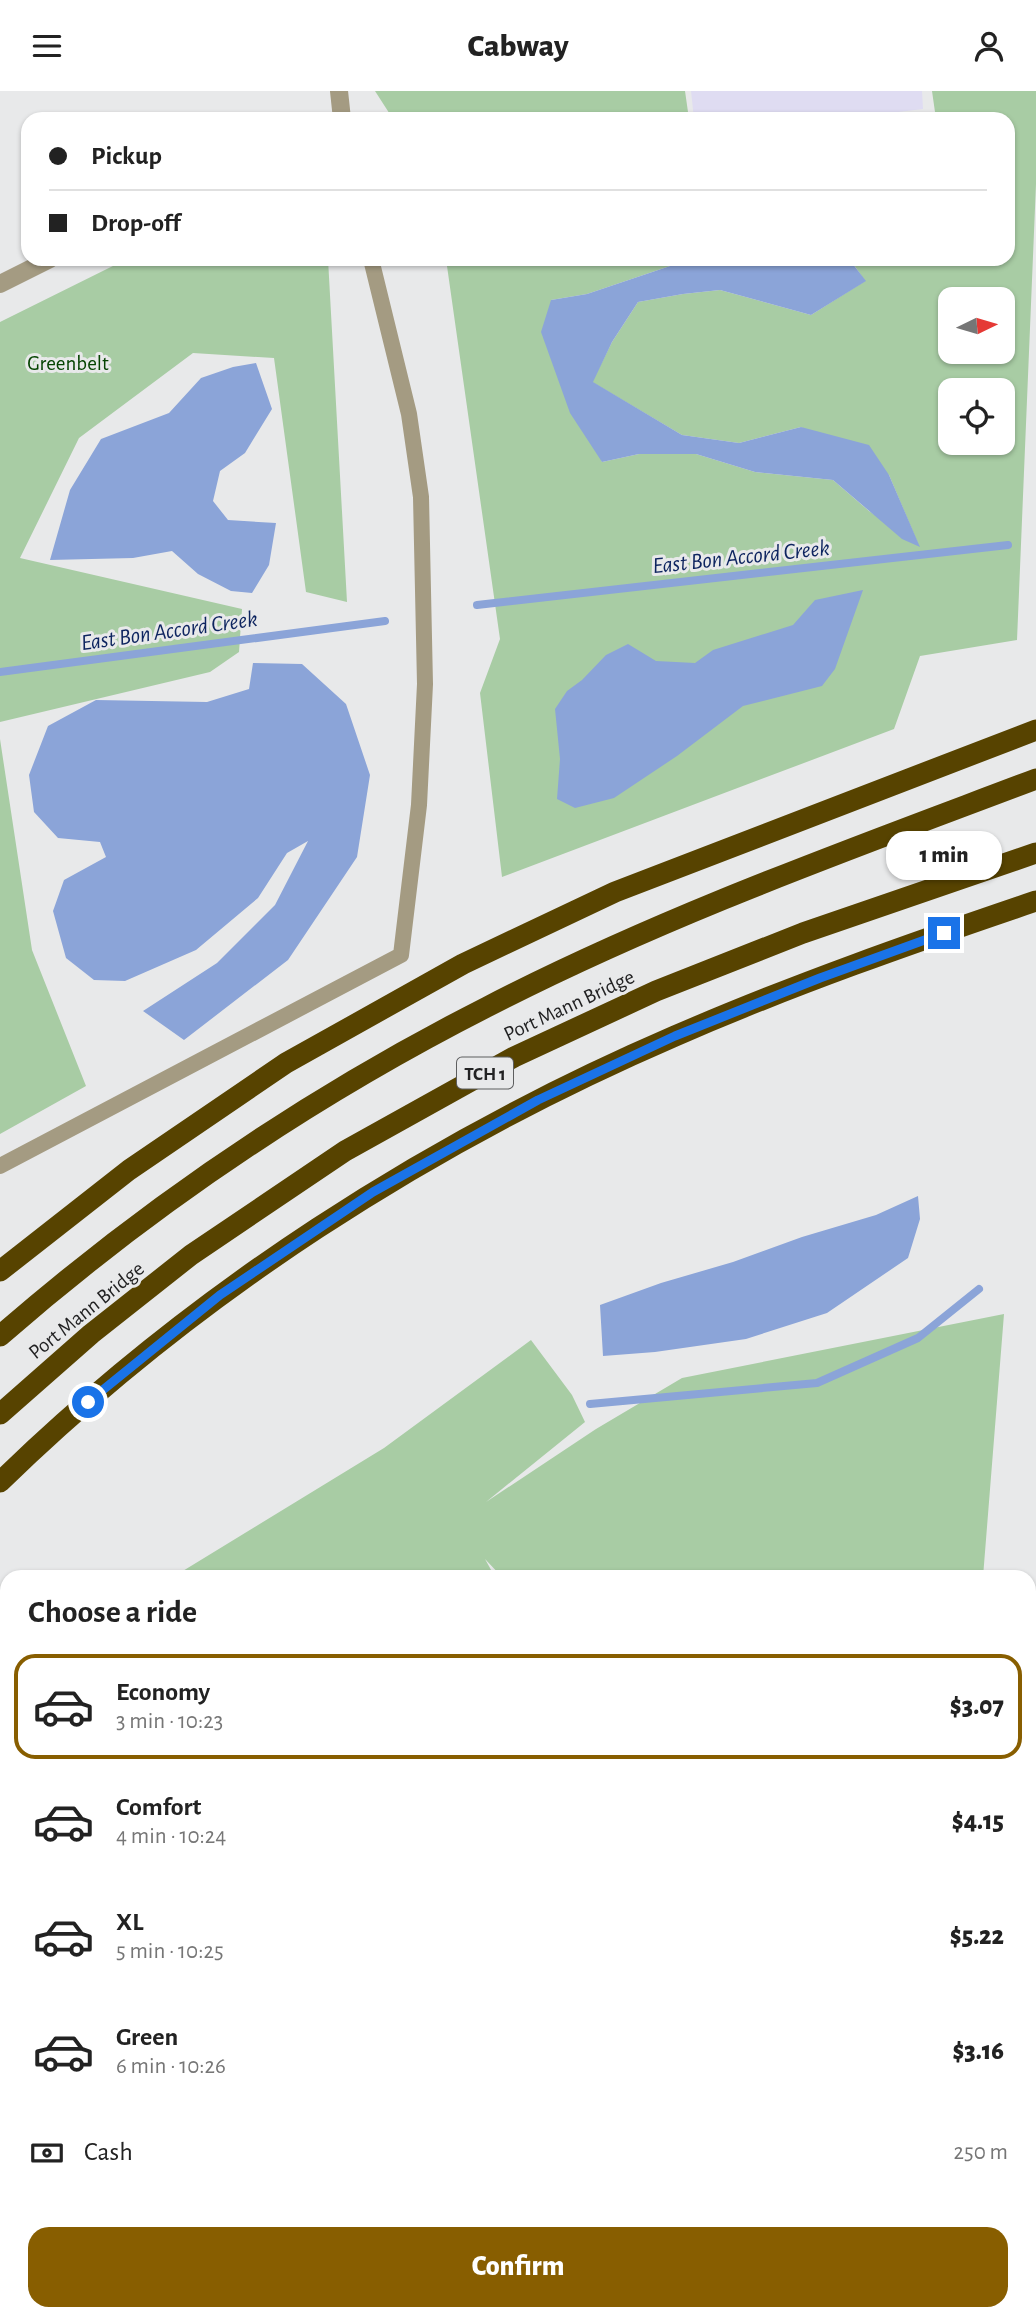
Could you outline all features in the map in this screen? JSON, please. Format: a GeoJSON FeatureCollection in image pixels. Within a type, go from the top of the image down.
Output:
{"type":"FeatureCollection","features":[{"type":"Feature","properties":{"kind":"highway"},"geometry":{"type":"LineString","coordinates":[[0,1271],[129,1170],[286,1063],[463,964],[615,892],[1036,730]]}},
{"type":"Feature","properties":{"kind":"highway","name":"Port Mann Bridge"},"geometry":{"type":"LineString","coordinates":[[0,1336],[53,1290],[158,1209],[313,1104],[486,1007],[634,937],[1036,779]]}},
{"type":"Feature","properties":{"kind":"highway","name":"Port Mann Bridge"},"geometry":{"type":"LineString","coordinates":[[0,1414],[91,1334],[191,1255],[345,1151],[514,1057],[656,991],[791,938],[1036,853]]}},
{"type":"Feature","properties":{"kind":"highway"},"geometry":{"type":"LineString","coordinates":[[0,1482],[124,1371],[220,1295],[373,1192],[538,1100],[675,1036],[820,978],[1036,901]]}},
{"type":"Feature","properties":{"kind":"street"},"geometry":{"type":"LineString","coordinates":[[339,91],[341,112]]}},
{"type":"Feature","properties":{"kind":"street"},"geometry":{"type":"LineString","coordinates":[[0,284],[36,266]]}},
{"type":"Feature","properties":{"kind":"lane"},"geometry":{"type":"LineString","coordinates":[[0,1165],[401,955],[419,805],[425,684],[421,497],[409,414],[373,266]]}},
{"type":"Feature","properties":{"kind":"shaded area"},"geometry":{"type":"Polygon","coordinates":[[[691,91],[922,91],[923,109],[898,112],[693,112],[691,91]]]}},
{"type":"Feature","properties":{"kind":"green space"},"geometry":{"type":"Polygon","coordinates":[[[375,91],[685,91],[688,112],[388,112],[375,91]]]}},
{"type":"Feature","properties":{"kind":"green space"},"geometry":{"type":"Polygon","coordinates":[[[932,91],[1036,91],[1036,184],[1017,640],[920,656],[894,729],[502,877],[480,693],[500,639],[447,266],[670,266],[587,294],[551,300],[602,462],[639,454],[696,454],[755,472],[833,480],[869,511],[919,546],[889,475],[801,427],[739,443],[682,435],[592,382],[612,342],[638,302],[720,290],[811,315],[865,281],[855,266],[1015,266],[1015,112],[935,112],[932,91]]]}},
{"type":"Feature","properties":{"kind":"green space","name":"Greenbelt"},"geometry":{"type":"Polygon","coordinates":[[[113,266],[328,266],[347,602],[306,592],[274,358],[193,353],[79,438],[20,558],[242,609],[239,652],[210,672],[0,722],[0,322],[113,266]]]}},
{"type":"Feature","properties":{"kind":"green space"},"geometry":{"type":"Polygon","coordinates":[[[0,739],[32,950],[86,1086],[0,1134],[0,739]]]}},
{"type":"Feature","properties":{"kind":"green space"},"geometry":{"type":"Polygon","coordinates":[[[1004,1314],[984,1570],[495,1570],[485,1559],[491,1570],[184,1570],[384,1448],[531,1340],[572,1395],[585,1422],[486,1502],[596,1429],[682,1378],[1004,1314]]]}},
{"type":"Feature","properties":{"kind":"water"},"geometry":{"type":"Polygon","coordinates":[[[670,266],[854,266],[866,281],[811,315],[720,290],[638,302],[612,342],[593,382],[682,435],[739,443],[801,427],[869,445],[889,475],[920,547],[902,539],[833,480],[755,472],[696,454],[639,454],[602,462],[570,413],[541,332],[551,300],[587,294],[670,266]]]}},
{"type":"Feature","properties":{"kind":"water"},"geometry":{"type":"Polygon","coordinates":[[[256,363],[272,409],[245,453],[220,471],[213,501],[228,520],[276,523],[269,565],[252,593],[231,591],[198,574],[172,551],[133,558],[50,560],[70,490],[101,439],[169,413],[201,378],[233,367],[256,363]]]}},
{"type":"Feature","properties":{"kind":"water"},"geometry":{"type":"Polygon","coordinates":[[[863,590],[835,669],[822,686],[743,706],[677,756],[614,798],[575,808],[557,799],[560,759],[555,709],[567,691],[606,655],[628,644],[656,661],[695,663],[713,650],[793,625],[815,600],[863,590]]]}},
{"type":"Feature","properties":{"kind":"water"},"geometry":{"type":"Polygon","coordinates":[[[253,663],[302,664],[346,704],[370,775],[357,857],[288,960],[184,1040],[143,1011],[217,963],[275,905],[308,841],[287,853],[258,898],[196,950],[125,981],[94,980],[66,958],[53,911],[64,880],[106,857],[100,842],[58,838],[34,812],[29,775],[48,726],[96,700],[207,702],[249,689],[253,663]]]}},
{"type":"Feature","properties":{"kind":"water"},"geometry":{"type":"Polygon","coordinates":[[[918,1196],[920,1219],[908,1258],[827,1313],[746,1339],[655,1352],[603,1356],[600,1305],[876,1215],[918,1196]]]}},
{"type":"Feature","properties":{"kind":"waterway","name":"East Bon Accord Creek"},"geometry":{"type":"LineString","coordinates":[[477,605],[1008,545]]}},
{"type":"Feature","properties":{"kind":"waterway","name":"East Bon Accord Creek"},"geometry":{"type":"LineString","coordinates":[[0,672],[385,621]]}},
{"type":"Feature","properties":{"kind":"waterway"},"geometry":{"type":"LineString","coordinates":[[590,1404],[817,1383],[918,1338],[979,1289]]}},
{"type":"Feature","properties":{"kind":"route"},"geometry":{"type":"LineString","coordinates":[[88,1402],[220,1295],[373,1192],[538,1100],[675,1036],[820,978],[944,933]]}}]}
